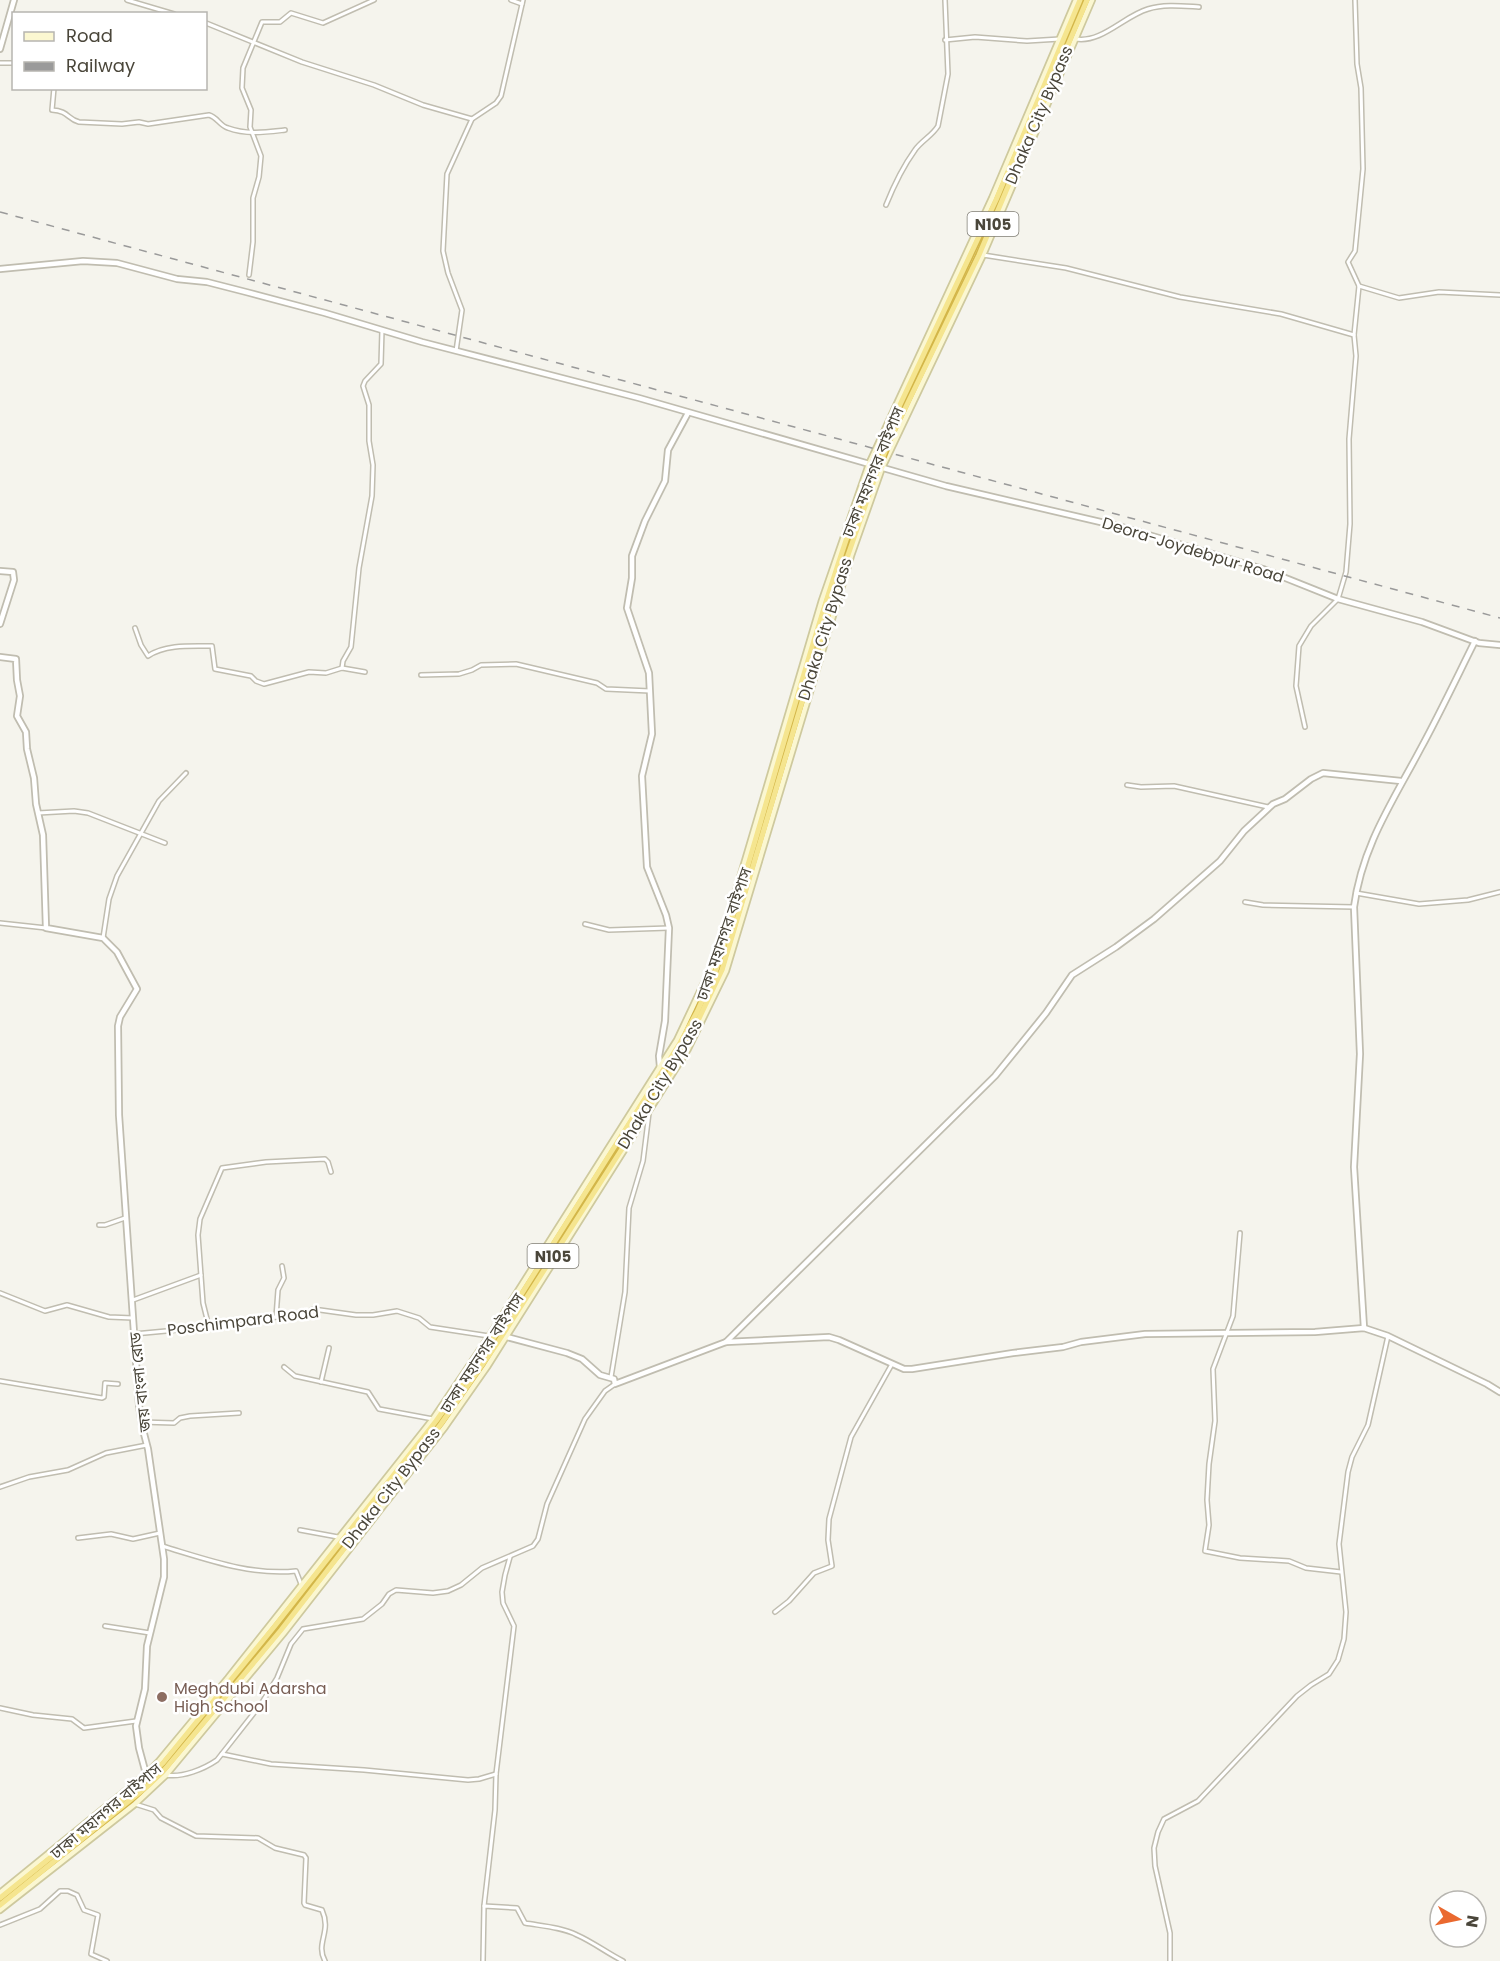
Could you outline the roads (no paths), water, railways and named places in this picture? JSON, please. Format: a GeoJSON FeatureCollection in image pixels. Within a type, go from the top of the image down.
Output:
{"type":"FeatureCollection","features":[{"type":"Feature","properties":{"kind":"highway","name":"ঢাকা মহানগর বাইপাস"},"geometry":{"type":"LineString","coordinates":[[0,1898],[121,1801],[163,1763],[274,1627],[462,1385],[680,1043],[716,970],[852,521],[996,200],[1078,0]]}},
{"type":"Feature","properties":{"kind":"highway","name":"Dhaka City Bypass"},"geometry":{"type":"LineString","coordinates":[[886,442],[979,255],[1087,0]]}},
{"type":"Feature","properties":{"kind":"highway","name":"Dhaka City Bypass"},"geometry":{"type":"LineString","coordinates":[[0,1905],[150,1784],[181,1751],[266,1648],[447,1415],[494,1349],[663,1085],[685,1048],[722,970],[833,598],[875,467]]}},
{"type":"Feature","properties":{"kind":"main road"},"geometry":{"type":"LineString","coordinates":[[0,1893],[147,1774],[199,1715],[433,1419],[490,1335],[677,1040],[711,968],[731,908],[822,600],[875,467],[1078,0]]}},
{"type":"Feature","properties":{"kind":"main road"},"geometry":{"type":"LineString","coordinates":[[0,1910],[135,1804],[166,1775],[239,1689],[451,1418],[507,1337],[688,1050],[726,971],[851,556],[875,467],[983,255],[1092,0]]}},
{"type":"Feature","properties":{"kind":"street"},"geometry":{"type":"LineString","coordinates":[[0,49],[14,0]]}},
{"type":"Feature","properties":{"kind":"street"},"geometry":{"type":"LineString","coordinates":[[127,0],[167,12]]}},
{"type":"Feature","properties":{"kind":"street"},"geometry":{"type":"LineString","coordinates":[[249,275],[253,242],[253,198],[259,177],[261,156],[250,127],[251,110],[242,88],[243,68],[262,22],[280,22],[291,13],[323,23],[374,0]]}},
{"type":"Feature","properties":{"kind":"street"},"geometry":{"type":"LineString","coordinates":[[456,351],[462,310],[448,273],[443,251],[448,169],[472,119],[496,103],[501,96],[523,2],[511,0]]}},
{"type":"Feature","properties":{"kind":"street"},"geometry":{"type":"LineString","coordinates":[[886,205],[893,184],[914,151],[925,138],[934,133],[938,126],[948,74],[945,0]]}},
{"type":"Feature","properties":{"kind":"street"},"geometry":{"type":"LineString","coordinates":[[1305,727],[1296,686],[1299,646],[1311,626],[1338,599],[1346,572],[1350,524],[1349,450],[1356,356],[1354,335],[1359,286],[1348,262],[1355,251],[1363,169],[1361,88],[1357,64],[1355,0]]}},
{"type":"Feature","properties":{"kind":"street"},"geometry":{"type":"LineString","coordinates":[[1076,39],[1095,37],[1147,9],[1165,6],[1199,7]]}},
{"type":"Feature","properties":{"kind":"street"},"geometry":{"type":"LineString","coordinates":[[207,23],[302,62],[375,86],[423,105],[472,119]]}},
{"type":"Feature","properties":{"kind":"street"},"geometry":{"type":"LineString","coordinates":[[945,39],[983,38],[1027,41],[1060,39]]}},
{"type":"Feature","properties":{"kind":"street"},"geometry":{"type":"LineString","coordinates":[[54,90],[52,110],[63,111],[79,122],[148,124],[209,115],[226,128],[253,132],[285,130]]}},
{"type":"Feature","properties":{"kind":"street"},"geometry":{"type":"LineString","coordinates":[[983,255],[1066,268],[1180,297],[1281,315],[1354,335]]}},
{"type":"Feature","properties":{"kind":"street","name":"Deora-Joydebpur Road"},"geometry":{"type":"LineString","coordinates":[[0,268],[83,261],[124,264],[177,279],[207,282],[688,413],[875,467],[1122,527],[1263,569],[1338,599],[1422,622],[1475,642],[1500,645]]}},
{"type":"Feature","properties":{"kind":"street"},"geometry":{"type":"LineString","coordinates":[[1359,286],[1399,298],[1439,292],[1500,295]]}},
{"type":"Feature","properties":{"kind":"street"},"geometry":{"type":"LineString","coordinates":[[342,669],[343,661],[351,646],[359,568],[372,496],[373,465],[369,441],[369,405],[363,386],[381,364],[382,330]]}},
{"type":"Feature","properties":{"kind":"street"},"geometry":{"type":"LineString","coordinates":[[660,1067],[659,1056],[665,1021],[669,928],[647,867],[642,776],[652,734],[649,673],[644,653],[627,612],[632,578],[632,556],[645,520],[665,481],[668,450],[688,413]]}},
{"type":"Feature","properties":{"kind":"street"},"geometry":{"type":"LineString","coordinates":[[0,571],[13,572],[14,575],[0,624]]}},
{"type":"Feature","properties":{"kind":"street"},"geometry":{"type":"LineString","coordinates":[[135,628],[148,656],[155,651],[212,646],[215,669],[251,676],[264,684],[309,672],[326,673],[342,669],[365,672]]}},
{"type":"Feature","properties":{"kind":"street"},"geometry":{"type":"LineString","coordinates":[[1364,1328],[1354,1167],[1360,1054],[1354,907],[1356,893],[1365,856],[1401,781],[1475,642]]}},
{"type":"Feature","properties":{"kind":"street"},"geometry":{"type":"LineString","coordinates":[[0,657],[16,659],[20,696],[17,716],[26,732],[43,835],[46,928]]}},
{"type":"Feature","properties":{"kind":"street"},"geometry":{"type":"LineString","coordinates":[[421,675],[459,674],[481,665],[516,664],[597,683],[606,689],[650,691]]}},
{"type":"Feature","properties":{"kind":"street"},"geometry":{"type":"LineString","coordinates":[[0,923],[103,938],[108,899],[117,876],[159,801],[186,773]]}},
{"type":"Feature","properties":{"kind":"street"},"geometry":{"type":"LineString","coordinates":[[726,1342],[995,1076],[1046,1013],[1072,975],[1116,947],[1163,911],[1220,861],[1244,831],[1268,807],[1285,799],[1311,779],[1323,773],[1401,781]]}},
{"type":"Feature","properties":{"kind":"street"},"geometry":{"type":"LineString","coordinates":[[1127,784],[1141,787],[1174,786],[1268,807]]}},
{"type":"Feature","properties":{"kind":"street"},"geometry":{"type":"LineString","coordinates":[[38,813],[74,810],[88,813],[165,843]]}},
{"type":"Feature","properties":{"kind":"street"},"geometry":{"type":"LineString","coordinates":[[1356,893],[1419,904],[1468,900],[1500,891]]}},
{"type":"Feature","properties":{"kind":"street"},"geometry":{"type":"LineString","coordinates":[[1245,902],[1263,905],[1354,907]]}},
{"type":"Feature","properties":{"kind":"street"},"geometry":{"type":"LineString","coordinates":[[585,924],[609,930],[669,928]]}},
{"type":"Feature","properties":{"kind":"street","name":"জয় বাংলা রোড"},"geometry":{"type":"LineString","coordinates":[[103,938],[117,952],[137,989],[120,1017],[118,1026],[118,1089],[125,1218],[141,1422],[147,1445],[162,1546],[164,1577],[150,1633],[146,1656],[145,1689],[138,1720],[137,1736],[147,1774]]}},
{"type":"Feature","properties":{"kind":"street"},"geometry":{"type":"LineString","coordinates":[[615,1384],[611,1377],[625,1292],[629,1208],[643,1161],[649,1113]]}},
{"type":"Feature","properties":{"kind":"street"},"geometry":{"type":"LineString","coordinates":[[209,1327],[204,1307],[198,1235],[200,1219],[222,1167],[266,1162],[325,1160],[331,1172]]}},
{"type":"Feature","properties":{"kind":"street"},"geometry":{"type":"LineString","coordinates":[[99,1225],[125,1218]]}},
{"type":"Feature","properties":{"kind":"street"},"geometry":{"type":"LineString","coordinates":[[1240,1233],[1233,1316],[1213,1369],[1215,1421],[1209,1464],[1207,1500],[1209,1526],[1205,1551],[1240,1558],[1289,1561],[1306,1568],[1341,1572]]}},
{"type":"Feature","properties":{"kind":"street"},"geometry":{"type":"LineString","coordinates":[[276,1317],[278,1290],[284,1278],[282,1266]]}},
{"type":"Feature","properties":{"kind":"street"},"geometry":{"type":"LineString","coordinates":[[133,1300],[201,1275]]}},
{"type":"Feature","properties":{"kind":"street"},"geometry":{"type":"LineString","coordinates":[[0,1293],[45,1311],[68,1305],[109,1317],[133,1318]]}},
{"type":"Feature","properties":{"kind":"street","name":"Poschimpara Road"},"geometry":{"type":"LineString","coordinates":[[134,1334],[241,1324],[276,1317],[299,1317],[313,1309],[365,1315],[397,1311],[418,1318],[430,1328],[490,1335]]}},
{"type":"Feature","properties":{"kind":"street"},"geometry":{"type":"LineString","coordinates":[[166,1775],[177,1776],[213,1763],[257,1710],[277,1678],[291,1644],[303,1629],[363,1619],[396,1590],[433,1593],[448,1591],[461,1585],[482,1568],[529,1549],[535,1544],[547,1504],[585,1419],[605,1391],[615,1384],[726,1342],[754,1339],[829,1338],[839,1340],[904,1369],[912,1369],[1063,1347],[1081,1342],[1145,1335],[1315,1332],[1364,1328],[1388,1336],[1500,1392]]}},
{"type":"Feature","properties":{"kind":"street"},"geometry":{"type":"LineString","coordinates":[[1170,1961],[1170,1932],[1155,1866],[1154,1848],[1164,1819],[1198,1801],[1297,1696],[1329,1674],[1338,1660],[1344,1639],[1346,1612],[1339,1544],[1348,1472],[1352,1457],[1368,1425],[1388,1336]]}},
{"type":"Feature","properties":{"kind":"street"},"geometry":{"type":"LineString","coordinates":[[507,1337],[567,1353],[582,1359],[600,1375],[611,1377]]}},
{"type":"Feature","properties":{"kind":"street"},"geometry":{"type":"LineString","coordinates":[[321,1382],[328,1348]]}},
{"type":"Feature","properties":{"kind":"street"},"geometry":{"type":"LineString","coordinates":[[775,1612],[789,1601],[814,1572],[832,1566],[828,1540],[829,1519],[851,1437],[892,1364]]}},
{"type":"Feature","properties":{"kind":"street"},"geometry":{"type":"LineString","coordinates":[[284,1367],[295,1376],[368,1392],[379,1410],[433,1419]]}},
{"type":"Feature","properties":{"kind":"street"},"geometry":{"type":"LineString","coordinates":[[0,1381],[102,1398],[105,1383],[118,1384]]}},
{"type":"Feature","properties":{"kind":"street"},"geometry":{"type":"LineString","coordinates":[[141,1422],[174,1424],[180,1418],[190,1416],[239,1413]]}},
{"type":"Feature","properties":{"kind":"street"},"geometry":{"type":"LineString","coordinates":[[0,1487],[33,1476],[68,1470],[106,1453],[147,1445]]}},
{"type":"Feature","properties":{"kind":"street"},"geometry":{"type":"LineString","coordinates":[[300,1530],[338,1537]]}},
{"type":"Feature","properties":{"kind":"street"},"geometry":{"type":"LineString","coordinates":[[78,1538],[111,1534],[134,1539],[160,1533]]}},
{"type":"Feature","properties":{"kind":"street"},"geometry":{"type":"LineString","coordinates":[[162,1546],[211,1562],[258,1571],[275,1573],[296,1570],[301,1586]]}},
{"type":"Feature","properties":{"kind":"street"},"geometry":{"type":"LineString","coordinates":[[483,1961],[484,1906],[495,1810],[496,1774],[514,1626],[503,1603],[502,1592],[510,1557]]}},
{"type":"Feature","properties":{"kind":"street"},"geometry":{"type":"LineString","coordinates":[[105,1626],[150,1633]]}},
{"type":"Feature","properties":{"kind":"street"},"geometry":{"type":"LineString","coordinates":[[0,1708],[33,1715],[72,1719],[82,1728],[138,1720]]}},
{"type":"Feature","properties":{"kind":"street"},"geometry":{"type":"LineString","coordinates":[[221,1754],[271,1764],[468,1780],[496,1774]]}},
{"type":"Feature","properties":{"kind":"street"},"geometry":{"type":"LineString","coordinates":[[135,1804],[154,1810],[161,1818],[191,1835],[258,1838],[275,1848],[304,1856],[306,1869],[304,1905],[322,1910],[326,1928],[321,1951],[325,1961]]}},
{"type":"Feature","properties":{"kind":"street"},"geometry":{"type":"LineString","coordinates":[[0,1925],[40,1909],[60,1891],[68,1891],[77,1895],[84,1911],[98,1915],[92,1954],[107,1961]]}},
{"type":"Feature","properties":{"kind":"street"},"geometry":{"type":"LineString","coordinates":[[484,1906],[517,1908],[525,1923],[576,1934],[623,1961]]}},
{"type":"Feature","properties":{"kind":"railway"},"geometry":{"type":"LineString","coordinates":[[0,212],[1500,618]]}},
{"type":"Feature","properties":{"kind":"place","name":"Meghdubi Adarsha High School"},"geometry":{"type":"Point","coordinates":[162,1697]}}]}
